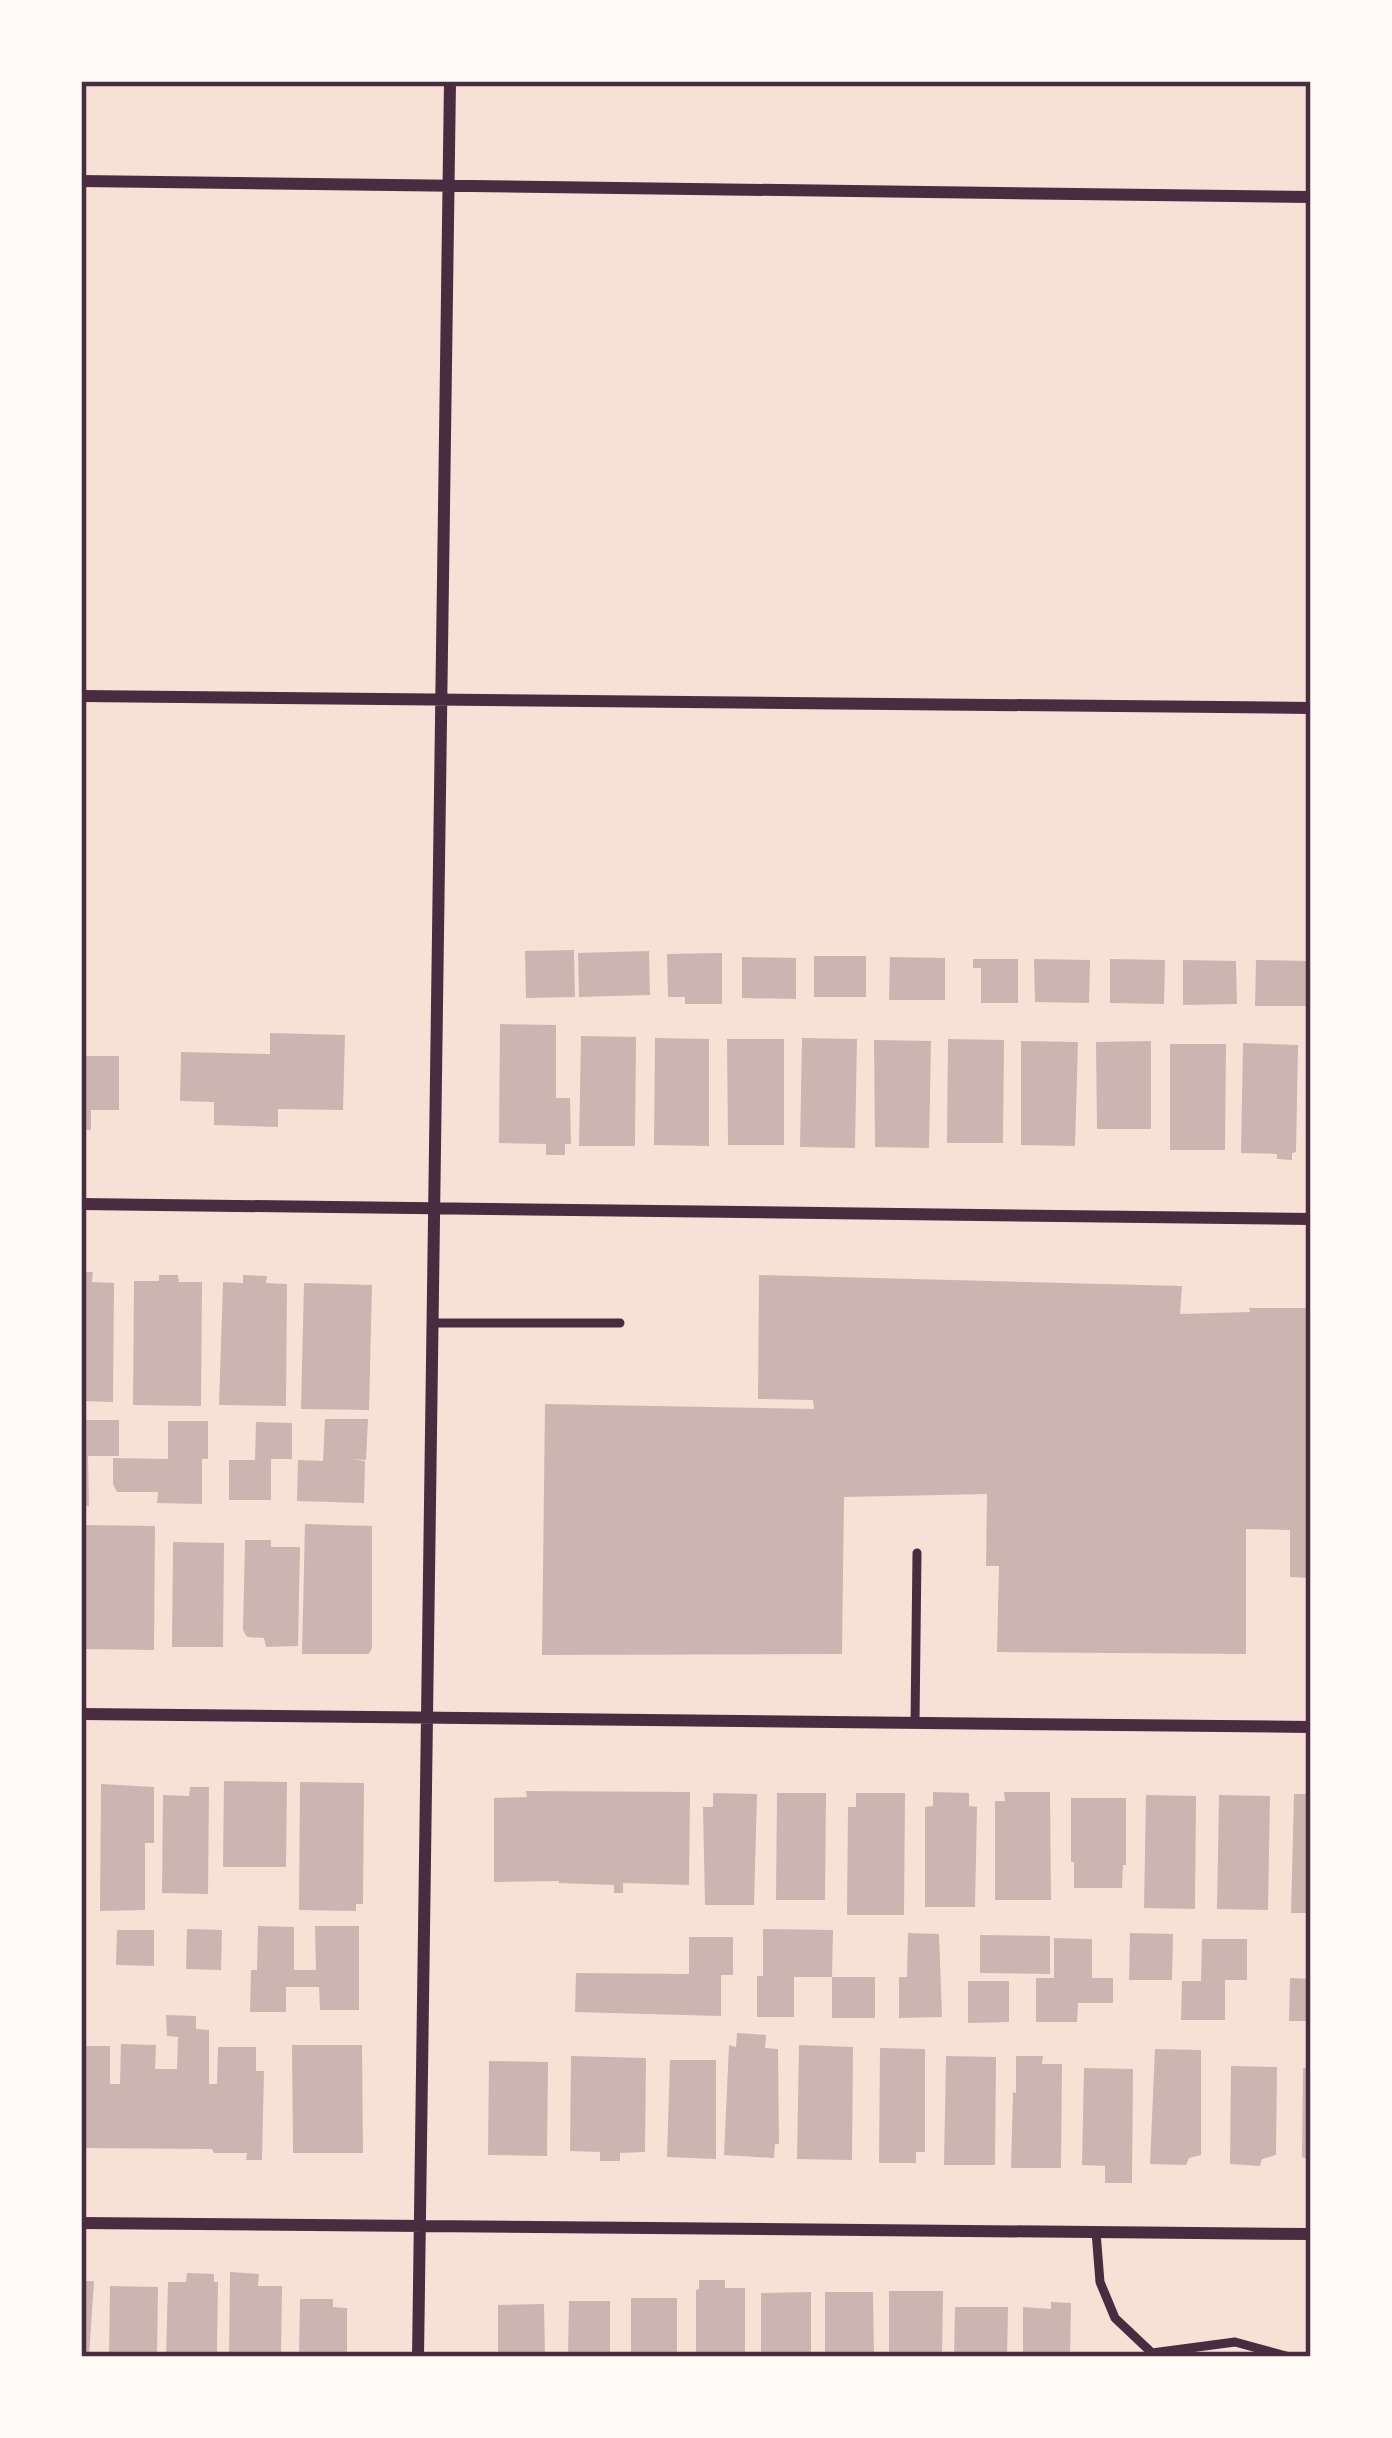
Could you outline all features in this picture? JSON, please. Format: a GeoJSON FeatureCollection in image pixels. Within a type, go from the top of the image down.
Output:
{"type":"FeatureCollection","features":[{"type":"Feature","properties":{"kind":"street"},"geometry":{"type":"LineString","coordinates":[[418,2357],[450,81]]}},
{"type":"Feature","properties":{"kind":"street"},"geometry":{"type":"LineString","coordinates":[[81,182],[1311,196]]}},
{"type":"Feature","properties":{"kind":"street"},"geometry":{"type":"LineString","coordinates":[[81,696],[1311,708]]}},
{"type":"Feature","properties":{"kind":"street"},"geometry":{"type":"LineString","coordinates":[[81,1204],[1311,1219]]}},
{"type":"Feature","properties":{"kind":"street"},"geometry":{"type":"LineString","coordinates":[[81,1714],[1311,1727]]}},
{"type":"Feature","properties":{"kind":"street"},"geometry":{"type":"LineString","coordinates":[[81,2223],[1311,2234]]}},
{"type":"Feature","properties":{"kind":"lane"},"geometry":{"type":"LineString","coordinates":[[432,1323],[620,1323]]}},
{"type":"Feature","properties":{"kind":"lane"},"geometry":{"type":"LineString","coordinates":[[915,1723],[916,1553]]}},
{"type":"Feature","properties":{"kind":"lane"},"geometry":{"type":"LineString","coordinates":[[1096,2232],[1100,2282],[1115,2318],[1151,2355],[1234,2342],[1290,2357]]}},
{"type":"Feature","properties":{"kind":"building"},"geometry":{"type":"Polygon","coordinates":[[[574,950],[575,997],[526,998],[525,951],[574,950]]]}},
{"type":"Feature","properties":{"kind":"building"},"geometry":{"type":"Polygon","coordinates":[[[649,951],[650,995],[579,997],[578,953],[649,951]]]}},
{"type":"Feature","properties":{"kind":"building"},"geometry":{"type":"Polygon","coordinates":[[[722,953],[722,1004],[685,1004],[685,997],[668,997],[667,954],[722,953]]]}},
{"type":"Feature","properties":{"kind":"building"},"geometry":{"type":"Polygon","coordinates":[[[814,956],[866,956],[866,997],[814,997],[814,956]]]}},
{"type":"Feature","properties":{"kind":"building"},"geometry":{"type":"Polygon","coordinates":[[[742,957],[796,958],[796,999],[742,998],[742,957]]]}},
{"type":"Feature","properties":{"kind":"building"},"geometry":{"type":"Polygon","coordinates":[[[890,957],[945,958],[945,1000],[889,1000],[890,957]]]}},
{"type":"Feature","properties":{"kind":"building"},"geometry":{"type":"Polygon","coordinates":[[[973,959],[1018,959],[1018,1003],[981,1003],[981,968],[973,968],[973,959]]]}},
{"type":"Feature","properties":{"kind":"building"},"geometry":{"type":"Polygon","coordinates":[[[1034,959],[1090,960],[1089,1003],[1035,1002],[1034,959]]]}},
{"type":"Feature","properties":{"kind":"building"},"geometry":{"type":"Polygon","coordinates":[[[1110,959],[1165,960],[1164,1004],[1110,1003],[1110,959]]]}},
{"type":"Feature","properties":{"kind":"building"},"geometry":{"type":"Polygon","coordinates":[[[1183,960],[1236,961],[1237,1004],[1183,1005],[1183,960]]]}},
{"type":"Feature","properties":{"kind":"building"},"geometry":{"type":"Polygon","coordinates":[[[1256,960],[1311,961],[1311,1006],[1255,1006],[1256,960]]]}},
{"type":"Feature","properties":{"kind":"building"},"geometry":{"type":"Polygon","coordinates":[[[500,1024],[556,1025],[556,1098],[570,1098],[571,1144],[565,1144],[565,1155],[546,1155],[546,1144],[499,1143],[500,1024]]]}},
{"type":"Feature","properties":{"kind":"building"},"geometry":{"type":"Polygon","coordinates":[[[270,1033],[345,1035],[343,1110],[278,1109],[278,1127],[214,1125],[214,1102],[180,1101],[181,1052],[270,1054],[270,1033]]]}},
{"type":"Feature","properties":{"kind":"building"},"geometry":{"type":"Polygon","coordinates":[[[581,1036],[636,1037],[635,1146],[579,1146],[581,1036]]]}},
{"type":"Feature","properties":{"kind":"building"},"geometry":{"type":"Polygon","coordinates":[[[655,1038],[709,1039],[709,1146],[654,1145],[655,1038]]]}},
{"type":"Feature","properties":{"kind":"building"},"geometry":{"type":"Polygon","coordinates":[[[802,1038],[857,1039],[855,1148],[800,1147],[802,1038]]]}},
{"type":"Feature","properties":{"kind":"building"},"geometry":{"type":"Polygon","coordinates":[[[727,1039],[784,1039],[784,1145],[728,1145],[727,1039]]]}},
{"type":"Feature","properties":{"kind":"building"},"geometry":{"type":"Polygon","coordinates":[[[948,1039],[1004,1040],[1003,1143],[947,1143],[948,1039]]]}},
{"type":"Feature","properties":{"kind":"building"},"geometry":{"type":"Polygon","coordinates":[[[874,1040],[931,1041],[929,1148],[875,1147],[874,1040]]]}},
{"type":"Feature","properties":{"kind":"building"},"geometry":{"type":"Polygon","coordinates":[[[1021,1041],[1078,1042],[1075,1146],[1021,1145],[1021,1041]]]}},
{"type":"Feature","properties":{"kind":"building"},"geometry":{"type":"Polygon","coordinates":[[[1151,1041],[1151,1129],[1097,1129],[1096,1042],[1151,1041]]]}},
{"type":"Feature","properties":{"kind":"building"},"geometry":{"type":"Polygon","coordinates":[[[1243,1043],[1298,1045],[1292,1160],[1277,1159],[1277,1154],[1241,1153],[1243,1043]]]}},
{"type":"Feature","properties":{"kind":"building"},"geometry":{"type":"Polygon","coordinates":[[[1170,1044],[1226,1044],[1225,1150],[1170,1150],[1170,1044]]]}},
{"type":"Feature","properties":{"kind":"building"},"geometry":{"type":"Polygon","coordinates":[[[81,1056],[119,1056],[119,1110],[91,1110],[91,1130],[81,1130],[81,1056]]]}},
{"type":"Feature","properties":{"kind":"building"},"geometry":{"type":"Polygon","coordinates":[[[81,1272],[93,1272],[92,1282],[114,1283],[113,1402],[81,1401],[81,1272]]]}},
{"type":"Feature","properties":{"kind":"building"},"geometry":{"type":"Polygon","coordinates":[[[159,1275],[178,1275],[179,1282],[202,1282],[201,1406],[133,1405],[134,1281],[159,1281],[159,1275]]]}},
{"type":"Feature","properties":{"kind":"building"},"geometry":{"type":"Polygon","coordinates":[[[243,1275],[267,1276],[266,1283],[287,1284],[286,1406],[219,1405],[223,1282],[243,1283],[243,1275]]]}},
{"type":"Feature","properties":{"kind":"building"},"geometry":{"type":"Polygon","coordinates":[[[759,1275],[1182,1286],[1180,1314],[1311,1308],[1311,1578],[1290,1577],[1290,1530],[1246,1529],[1246,1654],[997,1652],[999,1566],[986,1566],[987,1494],[844,1497],[842,1654],[542,1655],[545,1404],[814,1409],[813,1400],[758,1399],[759,1275]]]}},
{"type":"Feature","properties":{"kind":"building"},"geometry":{"type":"Polygon","coordinates":[[[304,1283],[372,1285],[369,1410],[301,1409],[304,1283]]]}},
{"type":"Feature","properties":{"kind":"building"},"geometry":{"type":"Polygon","coordinates":[[[325,1419],[368,1419],[366,1460],[352,1459],[365,1461],[364,1503],[297,1501],[298,1460],[323,1461],[325,1419]]]}},
{"type":"Feature","properties":{"kind":"building"},"geometry":{"type":"Polygon","coordinates":[[[81,1420],[119,1420],[119,1456],[88,1456],[89,1506],[81,1506],[81,1420]]]}},
{"type":"Feature","properties":{"kind":"building"},"geometry":{"type":"Polygon","coordinates":[[[168,1421],[208,1421],[202,1504],[157,1503],[158,1492],[117,1492],[113,1484],[113,1458],[168,1459],[168,1421]]]}},
{"type":"Feature","properties":{"kind":"building"},"geometry":{"type":"Polygon","coordinates":[[[256,1422],[292,1423],[292,1459],[271,1459],[271,1500],[229,1500],[229,1460],[255,1460],[256,1422]]]}},
{"type":"Feature","properties":{"kind":"building"},"geometry":{"type":"Polygon","coordinates":[[[305,1524],[372,1526],[369,1654],[302,1654],[305,1524]]]}},
{"type":"Feature","properties":{"kind":"building"},"geometry":{"type":"Polygon","coordinates":[[[84,1525],[155,1526],[154,1650],[82,1649],[84,1525]]]}},
{"type":"Feature","properties":{"kind":"building"},"geometry":{"type":"Polygon","coordinates":[[[245,1540],[271,1540],[271,1547],[300,1547],[298,1646],[266,1647],[264,1638],[247,1637],[243,1630],[245,1540]]]}},
{"type":"Feature","properties":{"kind":"building"},"geometry":{"type":"Polygon","coordinates":[[[173,1542],[224,1543],[223,1647],[172,1647],[173,1542]]]}},
{"type":"Feature","properties":{"kind":"building"},"geometry":{"type":"Polygon","coordinates":[[[224,1781],[287,1782],[286,1867],[223,1867],[224,1781]]]}},
{"type":"Feature","properties":{"kind":"building"},"geometry":{"type":"Polygon","coordinates":[[[300,1782],[364,1783],[363,1904],[356,1904],[356,1911],[299,1910],[300,1782]]]}},
{"type":"Feature","properties":{"kind":"building"},"geometry":{"type":"Polygon","coordinates":[[[101,1784],[154,1787],[154,1843],[145,1843],[145,1910],[100,1911],[101,1784]]]}},
{"type":"Feature","properties":{"kind":"building"},"geometry":{"type":"Polygon","coordinates":[[[190,1787],[209,1787],[208,1894],[162,1893],[163,1795],[189,1796],[190,1787]]]}},
{"type":"Feature","properties":{"kind":"building"},"geometry":{"type":"Polygon","coordinates":[[[526,1791],[690,1792],[689,1885],[623,1883],[623,1893],[614,1893],[614,1885],[494,1882],[494,1798],[527,1797],[526,1791]]]}},
{"type":"Feature","properties":{"kind":"building"},"geometry":{"type":"Polygon","coordinates":[[[933,1792],[969,1793],[969,1806],[977,1807],[975,1907],[925,1907],[925,1807],[933,1806],[933,1792]]]}},
{"type":"Feature","properties":{"kind":"building"},"geometry":{"type":"Polygon","coordinates":[[[1004,1792],[1050,1792],[1051,1900],[995,1900],[995,1801],[1005,1801],[1004,1792]]]}},
{"type":"Feature","properties":{"kind":"building"},"geometry":{"type":"Polygon","coordinates":[[[713,1793],[757,1794],[754,1905],[705,1905],[703,1807],[713,1807],[713,1793]]]}},
{"type":"Feature","properties":{"kind":"building"},"geometry":{"type":"Polygon","coordinates":[[[777,1793],[826,1793],[825,1900],[776,1900],[777,1793]]]}},
{"type":"Feature","properties":{"kind":"building"},"geometry":{"type":"Polygon","coordinates":[[[856,1793],[905,1793],[904,1915],[847,1915],[848,1807],[856,1807],[856,1793]]]}},
{"type":"Feature","properties":{"kind":"building"},"geometry":{"type":"Polygon","coordinates":[[[1294,1794],[1311,1794],[1311,1913],[1291,1913],[1294,1794]]]}},
{"type":"Feature","properties":{"kind":"building"},"geometry":{"type":"Polygon","coordinates":[[[1146,1795],[1196,1796],[1195,1909],[1144,1908],[1146,1795]]]}},
{"type":"Feature","properties":{"kind":"building"},"geometry":{"type":"Polygon","coordinates":[[[1219,1795],[1270,1796],[1268,1910],[1217,1909],[1219,1795]]]}},
{"type":"Feature","properties":{"kind":"building"},"geometry":{"type":"Polygon","coordinates":[[[1071,1798],[1126,1798],[1122,1888],[1074,1888],[1071,1798]]]}},
{"type":"Feature","properties":{"kind":"building"},"geometry":{"type":"Polygon","coordinates":[[[258,1926],[294,1927],[294,1970],[316,1970],[315,1926],[359,1926],[359,2010],[320,2010],[319,1987],[286,1987],[286,2012],[250,2012],[258,1926]]]}},
{"type":"Feature","properties":{"kind":"building"},"geometry":{"type":"Polygon","coordinates":[[[187,1929],[222,1930],[221,1970],[186,1969],[187,1929]]]}},
{"type":"Feature","properties":{"kind":"building"},"geometry":{"type":"Polygon","coordinates":[[[763,1929],[833,1930],[832,1977],[794,1977],[794,2017],[757,2017],[763,1929]]]}},
{"type":"Feature","properties":{"kind":"building"},"geometry":{"type":"Polygon","coordinates":[[[117,1930],[154,1930],[154,1966],[116,1965],[117,1930]]]}},
{"type":"Feature","properties":{"kind":"building"},"geometry":{"type":"Polygon","coordinates":[[[908,1933],[939,1934],[942,2017],[899,2018],[899,1977],[907,1977],[908,1933]]]}},
{"type":"Feature","properties":{"kind":"building"},"geometry":{"type":"Polygon","coordinates":[[[1130,1933],[1173,1934],[1172,1980],[1129,1980],[1130,1933]]]}},
{"type":"Feature","properties":{"kind":"building"},"geometry":{"type":"Polygon","coordinates":[[[980,1935],[1050,1936],[1050,1974],[980,1973],[980,1935]]]}},
{"type":"Feature","properties":{"kind":"building"},"geometry":{"type":"Polygon","coordinates":[[[689,1937],[733,1937],[733,1975],[721,1975],[721,2016],[575,2012],[576,1973],[689,1974],[689,1937]]]}},
{"type":"Feature","properties":{"kind":"building"},"geometry":{"type":"Polygon","coordinates":[[[1054,1938],[1092,1939],[1092,1978],[1113,1978],[1113,2003],[1078,2003],[1077,2022],[1036,2022],[1036,1978],[1054,1978],[1054,1938]]]}},
{"type":"Feature","properties":{"kind":"building"},"geometry":{"type":"Polygon","coordinates":[[[1202,1939],[1247,1939],[1247,1980],[1225,1980],[1225,2020],[1181,2020],[1182,1981],[1201,1981],[1202,1939]]]}},
{"type":"Feature","properties":{"kind":"building"},"geometry":{"type":"Polygon","coordinates":[[[832,1977],[875,1977],[875,2018],[832,2018],[832,1977]]]}},
{"type":"Feature","properties":{"kind":"building"},"geometry":{"type":"Polygon","coordinates":[[[1290,1978],[1311,1979],[1311,2021],[1289,2021],[1290,1978]]]}},
{"type":"Feature","properties":{"kind":"building"},"geometry":{"type":"Polygon","coordinates":[[[968,1981],[1009,1981],[1009,2022],[968,2023],[968,1981]]]}},
{"type":"Feature","properties":{"kind":"building"},"geometry":{"type":"Polygon","coordinates":[[[166,2015],[196,2016],[196,2029],[209,2030],[209,2084],[217,2084],[218,2047],[256,2047],[256,2071],[264,2071],[262,2160],[246,2160],[247,2153],[214,2153],[212,2149],[81,2148],[81,2046],[110,2046],[110,2084],[120,2084],[121,2044],[156,2045],[155,2069],[177,2069],[178,2037],[167,2036],[166,2015]]]}},
{"type":"Feature","properties":{"kind":"building"},"geometry":{"type":"Polygon","coordinates":[[[737,2033],[766,2035],[765,2048],[778,2049],[779,2144],[775,2144],[774,2158],[724,2155],[729,2045],[736,2047],[737,2033]]]}},
{"type":"Feature","properties":{"kind":"building"},"geometry":{"type":"Polygon","coordinates":[[[292,2045],[362,2045],[363,2153],[293,2153],[292,2045]]]}},
{"type":"Feature","properties":{"kind":"building"},"geometry":{"type":"Polygon","coordinates":[[[799,2045],[853,2047],[852,2160],[797,2159],[799,2045]]]}},
{"type":"Feature","properties":{"kind":"building"},"geometry":{"type":"Polygon","coordinates":[[[880,2048],[925,2049],[925,2152],[916,2152],[916,2163],[879,2163],[880,2048]]]}},
{"type":"Feature","properties":{"kind":"building"},"geometry":{"type":"Polygon","coordinates":[[[1155,2049],[1201,2050],[1201,2155],[1189,2158],[1186,2165],[1150,2164],[1155,2049]]]}},
{"type":"Feature","properties":{"kind":"building"},"geometry":{"type":"Polygon","coordinates":[[[571,2056],[646,2058],[645,2152],[620,2153],[620,2161],[600,2161],[600,2152],[570,2151],[571,2056]]]}},
{"type":"Feature","properties":{"kind":"building"},"geometry":{"type":"Polygon","coordinates":[[[946,2056],[996,2057],[995,2165],[944,2165],[946,2056]]]}},
{"type":"Feature","properties":{"kind":"building"},"geometry":{"type":"Polygon","coordinates":[[[1016,2056],[1043,2056],[1042,2064],[1062,2064],[1061,2168],[1011,2168],[1016,2056]]]}},
{"type":"Feature","properties":{"kind":"building"},"geometry":{"type":"Polygon","coordinates":[[[670,2060],[716,2060],[716,2159],[667,2157],[670,2060]]]}},
{"type":"Feature","properties":{"kind":"building"},"geometry":{"type":"Polygon","coordinates":[[[489,2061],[548,2062],[547,2156],[488,2155],[489,2061]]]}},
{"type":"Feature","properties":{"kind":"building"},"geometry":{"type":"Polygon","coordinates":[[[1231,2066],[1277,2067],[1276,2155],[1262,2159],[1260,2166],[1230,2164],[1231,2066]]]}},
{"type":"Feature","properties":{"kind":"building"},"geometry":{"type":"Polygon","coordinates":[[[1084,2068],[1133,2069],[1132,2183],[1105,2183],[1105,2166],[1082,2165],[1084,2068]]]}},
{"type":"Feature","properties":{"kind":"building"},"geometry":{"type":"Polygon","coordinates":[[[1303,2068],[1311,2068],[1311,2160],[1302,2157],[1303,2068]]]}},
{"type":"Feature","properties":{"kind":"building"},"geometry":{"type":"Polygon","coordinates":[[[230,2272],[259,2274],[258,2286],[282,2286],[281,2357],[229,2357],[230,2272]]]}},
{"type":"Feature","properties":{"kind":"building"},"geometry":{"type":"Polygon","coordinates":[[[187,2273],[214,2274],[218,2282],[214,2357],[166,2357],[168,2282],[186,2282],[187,2273]]]}},
{"type":"Feature","properties":{"kind":"building"},"geometry":{"type":"Polygon","coordinates":[[[699,2280],[725,2280],[725,2288],[745,2288],[745,2357],[696,2357],[699,2280]]]}},
{"type":"Feature","properties":{"kind":"building"},"geometry":{"type":"Polygon","coordinates":[[[81,2281],[94,2281],[89,2357],[81,2357],[81,2281]]]}},
{"type":"Feature","properties":{"kind":"building"},"geometry":{"type":"Polygon","coordinates":[[[110,2286],[158,2287],[157,2357],[109,2357],[110,2286]]]}},
{"type":"Feature","properties":{"kind":"building"},"geometry":{"type":"Polygon","coordinates":[[[889,2291],[943,2291],[942,2357],[889,2357],[889,2291]]]}},
{"type":"Feature","properties":{"kind":"building"},"geometry":{"type":"Polygon","coordinates":[[[811,2292],[811,2357],[761,2357],[761,2293],[811,2292]]]}},
{"type":"Feature","properties":{"kind":"building"},"geometry":{"type":"Polygon","coordinates":[[[825,2292],[873,2292],[874,2357],[825,2357],[825,2292]]]}},
{"type":"Feature","properties":{"kind":"building"},"geometry":{"type":"Polygon","coordinates":[[[631,2298],[677,2298],[677,2357],[631,2357],[631,2298]]]}},
{"type":"Feature","properties":{"kind":"building"},"geometry":{"type":"Polygon","coordinates":[[[300,2299],[333,2299],[333,2307],[347,2308],[347,2357],[299,2357],[300,2299]]]}},
{"type":"Feature","properties":{"kind":"building"},"geometry":{"type":"Polygon","coordinates":[[[569,2301],[610,2301],[610,2357],[568,2357],[569,2301]]]}},
{"type":"Feature","properties":{"kind":"building"},"geometry":{"type":"Polygon","coordinates":[[[1051,2302],[1071,2303],[1070,2357],[1023,2357],[1023,2307],[1051,2309],[1051,2302]]]}},
{"type":"Feature","properties":{"kind":"building"},"geometry":{"type":"Polygon","coordinates":[[[544,2304],[545,2357],[498,2357],[498,2305],[544,2304]]]}},
{"type":"Feature","properties":{"kind":"building"},"geometry":{"type":"Polygon","coordinates":[[[955,2307],[1008,2307],[1007,2357],[954,2357],[955,2307]]]}}]}
